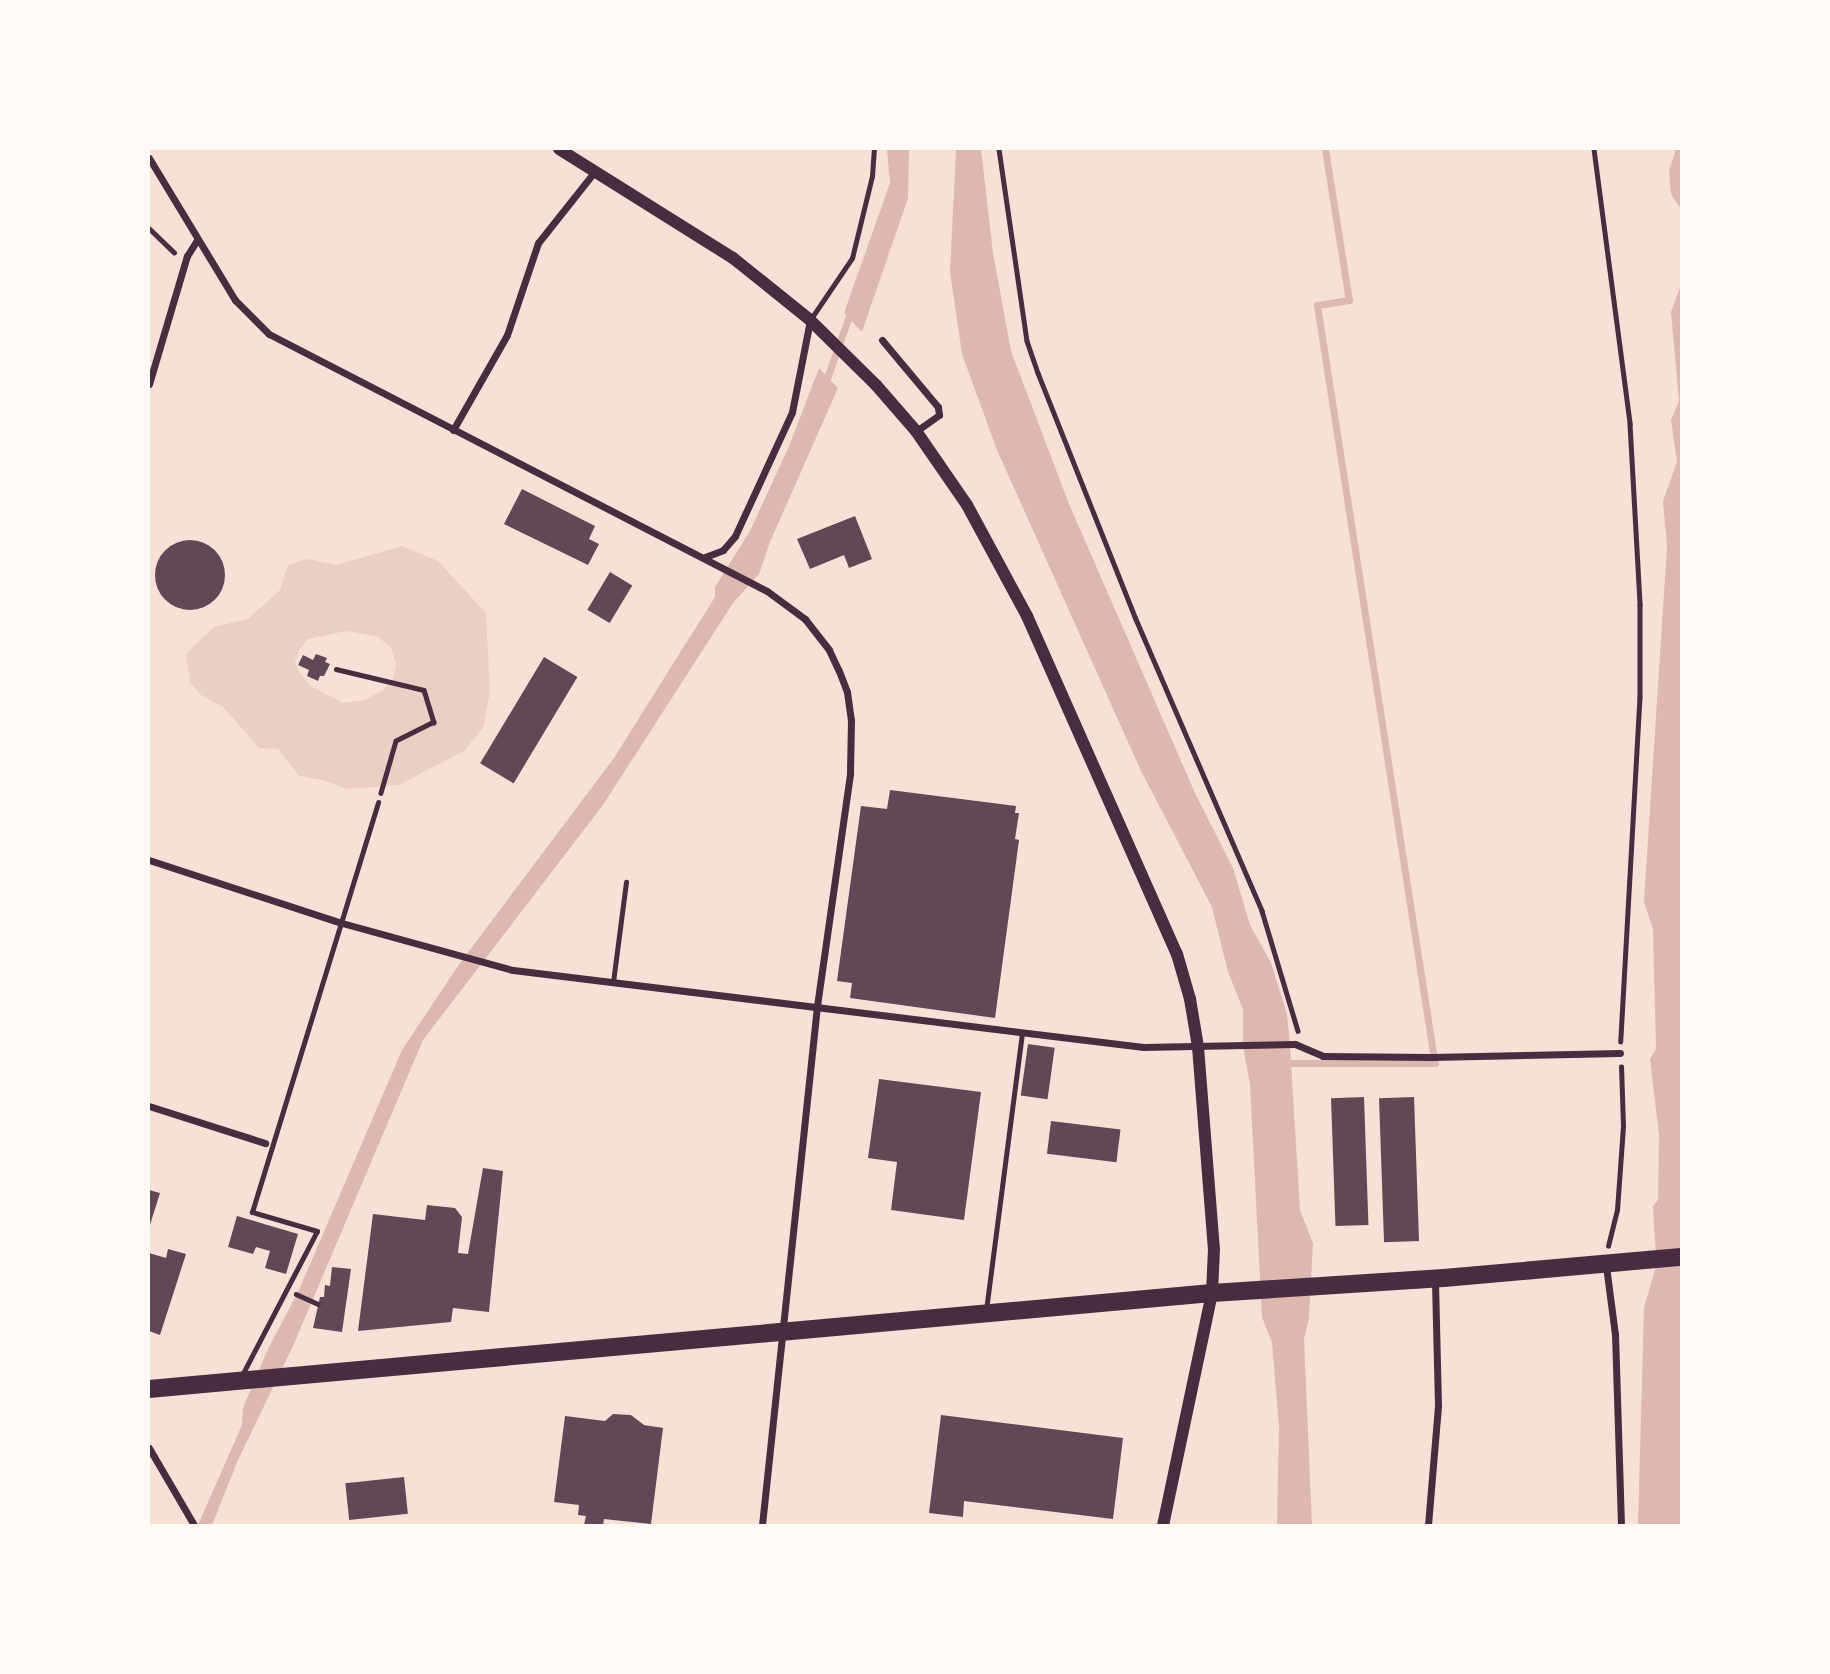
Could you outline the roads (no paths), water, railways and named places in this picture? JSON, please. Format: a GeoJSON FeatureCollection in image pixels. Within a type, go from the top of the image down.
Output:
{"type":"FeatureCollection","features":[{"type":"Feature","properties":{"kind":"highway"},"geometry":{"type":"LineString","coordinates":[[149,1389],[286,1379],[1212,1293],[1435,1278],[1681,1257]]}},
{"type":"Feature","properties":{"kind":"street"},"geometry":{"type":"LineString","coordinates":[[559,149],[733,258],[810,320],[856,365],[916,431],[967,505],[1045,655],[1177,954],[1190,999],[1198,1047],[1214,1249],[1212,1293],[1163,1525]]}},
{"type":"Feature","properties":{"kind":"street"},"geometry":{"type":"LineString","coordinates":[[149,158],[235,299],[269,334],[753,584],[786,603],[805,619],[829,650],[847,692],[852,747],[850,774],[817,1006],[762,1525]]}},
{"type":"Feature","properties":{"kind":"street"},"geometry":{"type":"LineString","coordinates":[[453,430],[508,335],[538,243],[595,171]]}},
{"type":"Feature","properties":{"kind":"street"},"geometry":{"type":"LineString","coordinates":[[149,384],[185,263],[197,240]]}},
{"type":"Feature","properties":{"kind":"street"},"geometry":{"type":"LineString","coordinates":[[705,557],[723,550],[735,536],[792,412],[810,320]]}},
{"type":"Feature","properties":{"kind":"street"},"geometry":{"type":"LineString","coordinates":[[882,340],[938,407],[936,418],[916,431]]}},
{"type":"Feature","properties":{"kind":"street"},"geometry":{"type":"LineString","coordinates":[[149,860],[342,923],[513,970],[1143,1046],[1295,1045],[1323,1056],[1620,1053]]}},
{"type":"Feature","properties":{"kind":"street"},"geometry":{"type":"LineString","coordinates":[[149,1106],[265,1143]]}},
{"type":"Feature","properties":{"kind":"street"},"geometry":{"type":"LineString","coordinates":[[1615,1264],[1621,1525]]}},
{"type":"Feature","properties":{"kind":"street"},"geometry":{"type":"LineString","coordinates":[[1429,1525],[1438,1405],[1435,1278]]}},
{"type":"Feature","properties":{"kind":"street"},"geometry":{"type":"LineString","coordinates":[[149,1448],[194,1525]]}},
{"type":"Feature","properties":{"kind":"lane"},"geometry":{"type":"LineString","coordinates":[[810,320],[852,258],[872,176],[874,149]]}},
{"type":"Feature","properties":{"kind":"lane"},"geometry":{"type":"LineString","coordinates":[[245,1382],[317,1231],[252,1212],[378,802]]}},
{"type":"Feature","properties":{"kind":"lane"},"geometry":{"type":"LineString","coordinates":[[613,982],[626,881]]}},
{"type":"Feature","properties":{"kind":"lane"},"geometry":{"type":"LineString","coordinates":[[986,1314],[1022,1032]]}},
{"type":"Feature","properties":{"kind":"waterway"},"geometry":{"type":"LineString","coordinates":[[1325,149],[1349,300],[1317,305],[1433,1053]]}},
{"type":"Feature","properties":{"kind":"waterway"},"geometry":{"type":"LineString","coordinates":[[825,384],[851,310]]}},
{"type":"Feature","properties":{"kind":"waterway"},"geometry":{"type":"LineString","coordinates":[[1283,1063],[1435,1063]]}}]}
